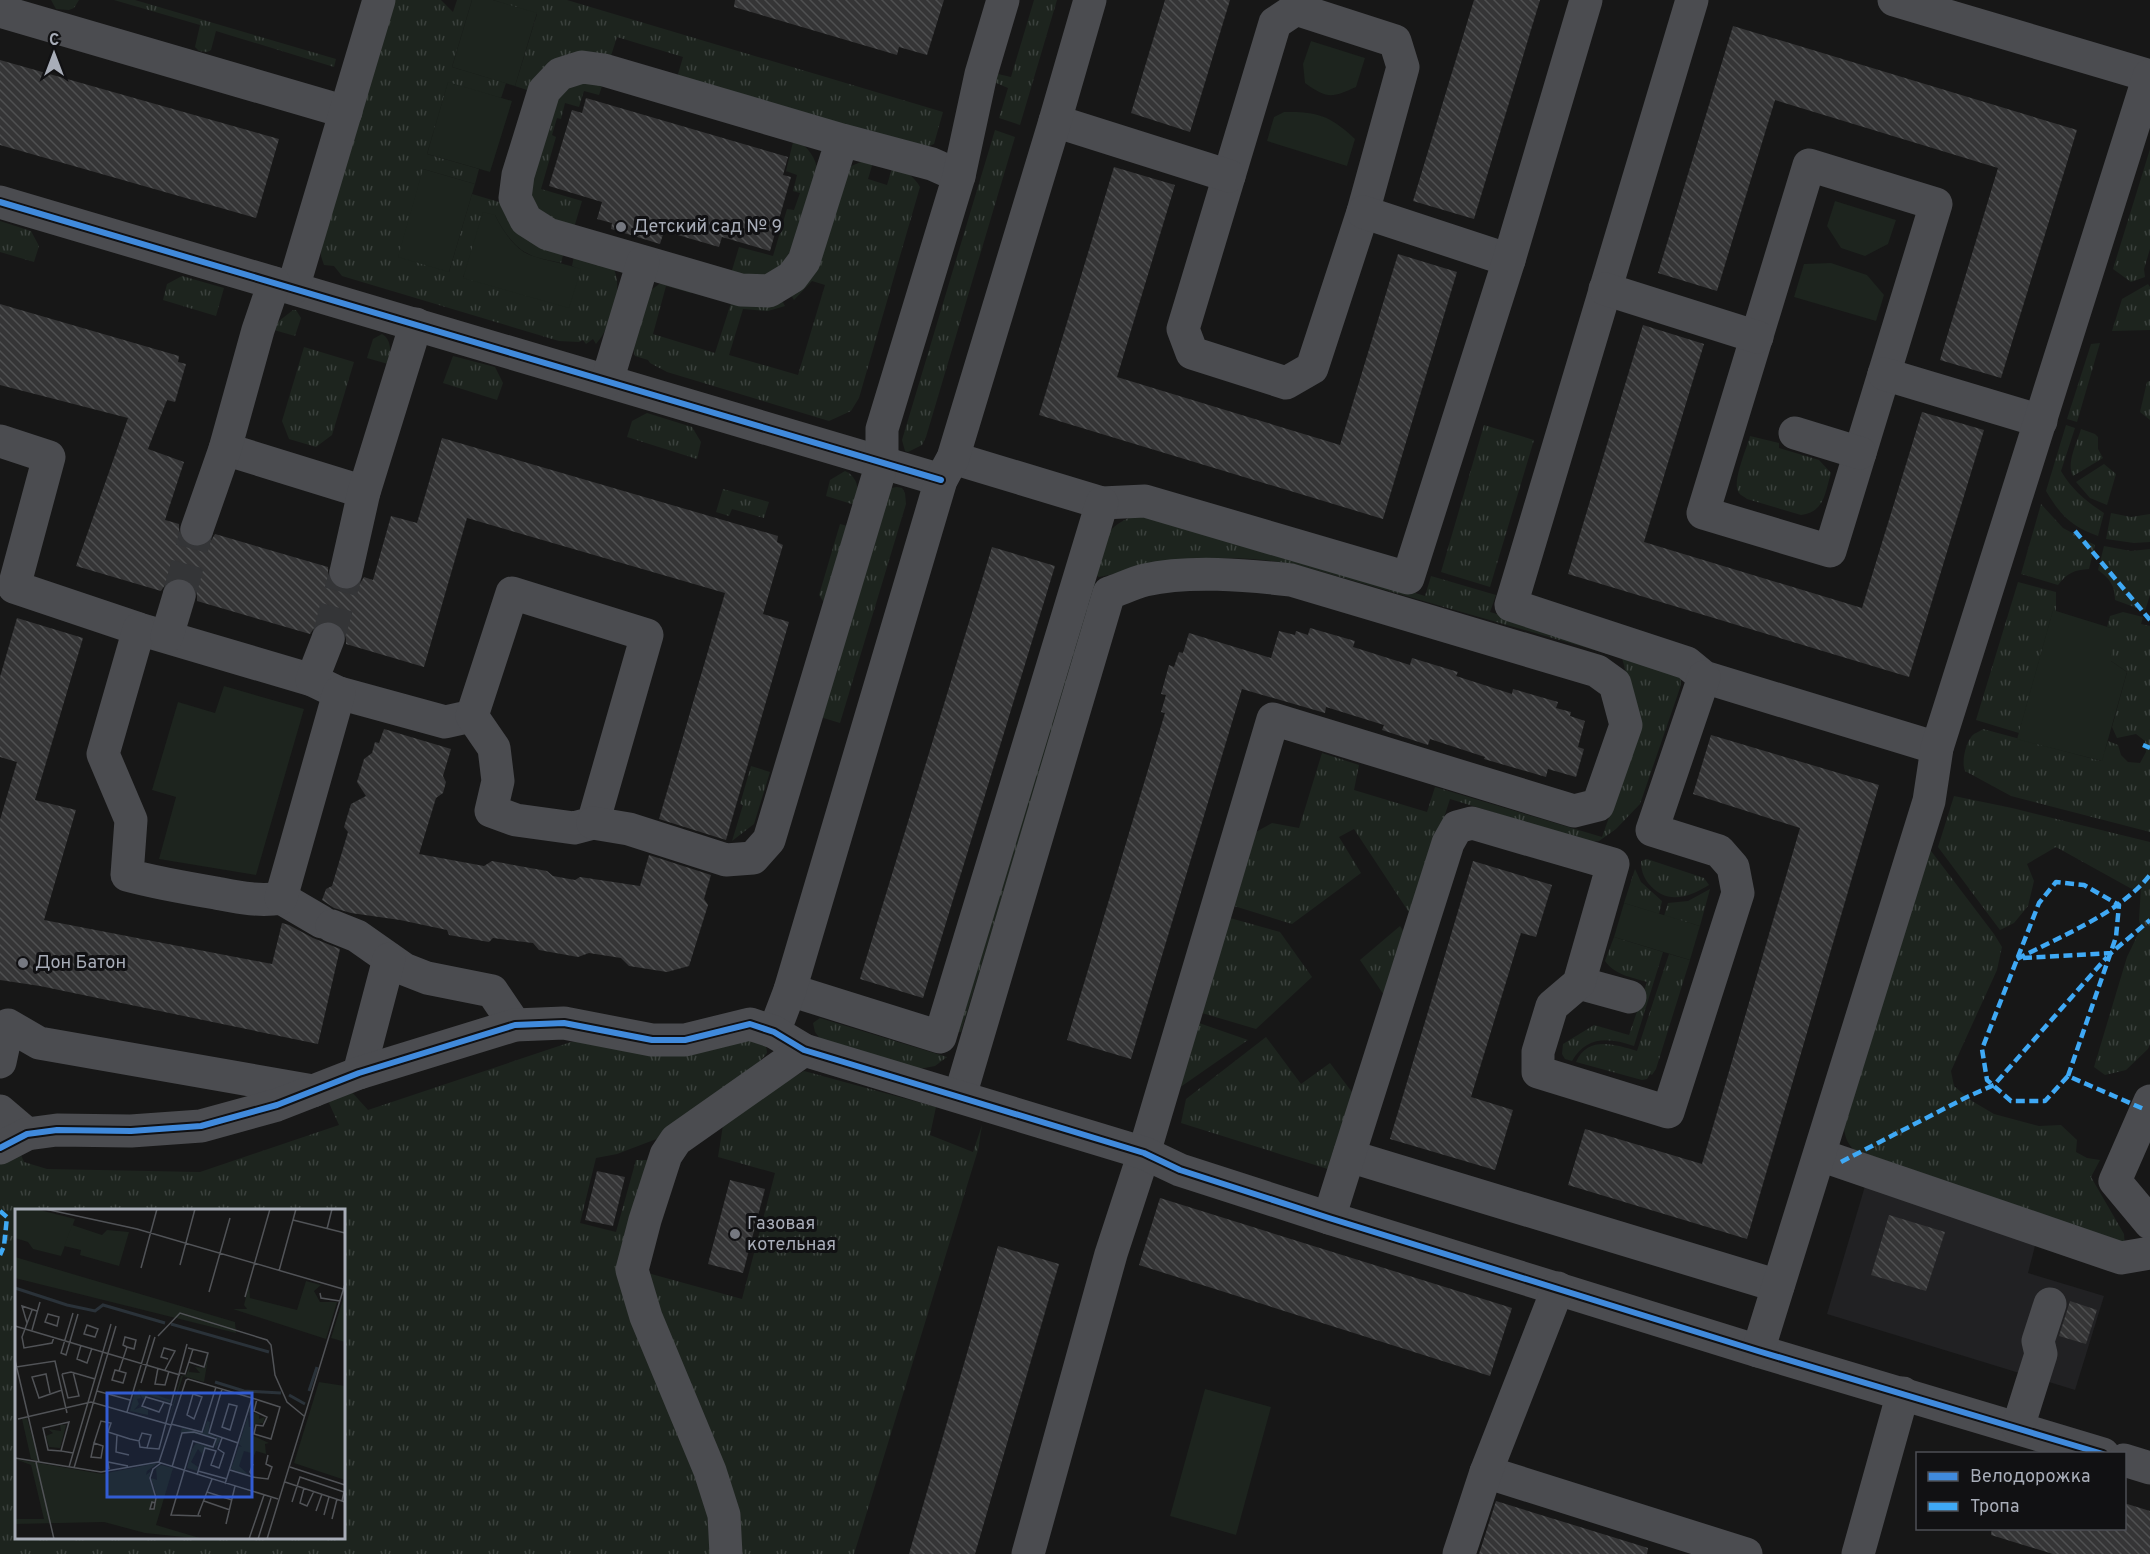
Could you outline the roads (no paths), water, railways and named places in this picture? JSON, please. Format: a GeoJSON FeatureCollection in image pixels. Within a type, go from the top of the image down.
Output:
{"type":"FeatureCollection","features":[{"type":"Feature","properties":{"kind":"street"},"geometry":{"type":"LineString","coordinates":[[197,529],[225,450],[258,330],[284,286],[346,112],[379,0]]}},
{"type":"Feature","properties":{"kind":"street"},"geometry":{"type":"LineString","coordinates":[[472,716],[494,748],[498,781],[491,811],[516,820],[574,828],[593,823],[629,829],[726,860],[753,858],[769,840],[882,463],[882,429],[958,176],[981,74],[1003,0]]}},
{"type":"Feature","properties":{"kind":"street"},"geometry":{"type":"LineString","coordinates":[[774,1032],[790,990],[1090,0]]}},
{"type":"Feature","properties":{"kind":"street"},"geometry":{"type":"LineString","coordinates":[[0,202],[882,463],[947,469],[1102,503],[1145,501],[1408,578],[1509,260],[1586,0]]}},
{"type":"Feature","properties":{"kind":"street"},"geometry":{"type":"LineString","coordinates":[[1692,0],[1511,605],[1687,663],[1704,677],[1937,748]]}},
{"type":"Feature","properties":{"kind":"street"},"geometry":{"type":"LineString","coordinates":[[1758,1351],[1929,801],[1937,748],[2149,76],[1894,0]]}},
{"type":"Feature","properties":{"kind":"street"},"geometry":{"type":"LineString","coordinates":[[1296,9],[1395,41],[1403,67],[1363,212],[1312,368],[1286,383],[1192,353],[1182,329],[1229,176],[1275,23],[1296,9]]}},
{"type":"Feature","properties":{"kind":"street"},"geometry":{"type":"LineString","coordinates":[[0,11],[346,112]]}},
{"type":"Feature","properties":{"kind":"street"},"geometry":{"type":"LineString","coordinates":[[842,140],[804,261],[792,277],[769,291],[741,290],[548,234],[526,220],[515,198],[518,175],[544,91],[560,74],[582,67],[604,70],[932,164],[958,176]]}},
{"type":"Feature","properties":{"kind":"street"},"geometry":{"type":"LineString","coordinates":[[1055,121],[1229,176]]}},
{"type":"Feature","properties":{"kind":"street"},"geometry":{"type":"LineString","coordinates":[[1809,165],[1936,204],[1830,551],[1703,513],[1757,337],[1809,165]]}},
{"type":"Feature","properties":{"kind":"street"},"geometry":{"type":"LineString","coordinates":[[1363,212],[1509,260]]}},
{"type":"Feature","properties":{"kind":"street"},"geometry":{"type":"LineString","coordinates":[[607,381],[643,262]]}},
{"type":"Feature","properties":{"kind":"street"},"geometry":{"type":"LineString","coordinates":[[1605,289],[1757,337]]}},
{"type":"Feature","properties":{"kind":"street"},"geometry":{"type":"LineString","coordinates":[[346,572],[364,492],[416,324]]}},
{"type":"Feature","properties":{"kind":"street"},"geometry":{"type":"LineString","coordinates":[[1884,374],[2041,421]]}},
{"type":"Feature","properties":{"kind":"street"},"geometry":{"type":"LineString","coordinates":[[1795,433],[1860,453]]}},
{"type":"Feature","properties":{"kind":"street"},"geometry":{"type":"LineString","coordinates":[[0,441],[49,457],[7,589],[445,722],[472,716]]}},
{"type":"Feature","properties":{"kind":"street"},"geometry":{"type":"LineString","coordinates":[[225,450],[364,492]]}},
{"type":"Feature","properties":{"kind":"street"},"geometry":{"type":"LineString","coordinates":[[940,1037],[1102,503]]}},
{"type":"Feature","properties":{"kind":"street"},"geometry":{"type":"LineString","coordinates":[[960,1096],[1109,593],[1145,580],[1193,575],[1241,575],[1291,580],[1598,671],[1615,684],[1626,725],[1598,805],[1574,811],[1273,719],[1144,1153],[1111,1254],[1028,1554]]}},
{"type":"Feature","properties":{"kind":"street"},"geometry":{"type":"LineString","coordinates":[[472,716],[512,593],[647,635],[593,823]]}},
{"type":"Feature","properties":{"kind":"street"},"geometry":{"type":"LineString","coordinates":[[178,596],[153,633],[103,754],[131,820],[128,875],[161,884],[244,898],[267,901],[281,898],[327,924],[357,936],[404,969],[427,978],[492,992],[515,1025]]}},
{"type":"Feature","properties":{"kind":"street"},"geometry":{"type":"LineString","coordinates":[[281,898],[325,686],[328,639]]}},
{"type":"Feature","properties":{"kind":"street"},"geometry":{"type":"LineString","coordinates":[[1652,830],[1719,850],[1733,867],[1738,893],[1668,1112],[1538,1072],[1538,1052],[1552,1006],[1579,983],[1613,864],[1652,830],[1704,677]]}},
{"type":"Feature","properties":{"kind":"street"},"geometry":{"type":"LineString","coordinates":[[1329,1218],[1448,843],[1457,827],[1472,823],[1613,864]]}},
{"type":"Feature","properties":{"kind":"street"},"geometry":{"type":"LineString","coordinates":[[359,1073],[389,959]]}},
{"type":"Feature","properties":{"kind":"street"},"geometry":{"type":"LineString","coordinates":[[1579,983],[1630,997]]}},
{"type":"Feature","properties":{"kind":"street"},"geometry":{"type":"LineString","coordinates":[[790,990],[940,1037],[971,1056]]}},
{"type":"Feature","properties":{"kind":"street"},"geometry":{"type":"LineString","coordinates":[[0,1062],[4,1022],[39,1043],[315,1091]]}},
{"type":"Feature","properties":{"kind":"street"},"geometry":{"type":"LineString","coordinates":[[0,1111],[13,1141],[57,1130],[131,1131],[201,1126],[278,1105],[359,1073],[515,1025],[564,1023],[652,1040],[684,1040],[750,1024],[774,1032],[804,1050],[1144,1153],[1180,1170],[1329,1218],[1758,1351],[1903,1392],[2097,1452]]}},
{"type":"Feature","properties":{"kind":"street"},"geometry":{"type":"LineString","coordinates":[[726,1554],[724,1515],[710,1471],[646,1317],[632,1270],[666,1155],[676,1140],[804,1050]]}},
{"type":"Feature","properties":{"kind":"street"},"geometry":{"type":"LineString","coordinates":[[2150,1101],[2115,1181],[2150,1223]]}},
{"type":"Feature","properties":{"kind":"street"},"geometry":{"type":"LineString","coordinates":[[1820,1155],[2121,1258],[2150,1253]]}},
{"type":"Feature","properties":{"kind":"street"},"geometry":{"type":"LineString","coordinates":[[1348,1156],[1778,1286]]}},
{"type":"Feature","properties":{"kind":"street"},"geometry":{"type":"LineString","coordinates":[[1459,1554],[1486,1472],[1558,1288]]}},
{"type":"Feature","properties":{"kind":"street"},"geometry":{"type":"LineString","coordinates":[[2018,1427],[2041,1354],[2038,1341],[2050,1304]]}},
{"type":"Feature","properties":{"kind":"street"},"geometry":{"type":"LineString","coordinates":[[1858,1554],[1903,1392]]}},
{"type":"Feature","properties":{"kind":"street"},"geometry":{"type":"LineString","coordinates":[[2126,1461],[2150,1468]]}},
{"type":"Feature","properties":{"kind":"street"},"geometry":{"type":"LineString","coordinates":[[1486,1472],[1746,1554]]}},
{"type":"Feature","properties":{"kind":"tunnel"},"geometry":{"type":"LineString","coordinates":[[179,596],[197,529]]}},
{"type":"Feature","properties":{"kind":"tunnel"},"geometry":{"type":"LineString","coordinates":[[328,639],[346,572]]}},
{"type":"Feature","properties":{"kind":"place","name":"Детский сад № 9"},"geometry":{"type":"Point","coordinates":[621,227]}},
{"type":"Feature","properties":{"kind":"place","name":"Дон Батон"},"geometry":{"type":"Point","coordinates":[23,963]}},
{"type":"Feature","properties":{"kind":"place","name":"Газовая котельная"},"geometry":{"type":"Point","coordinates":[735,1234]}}]}
